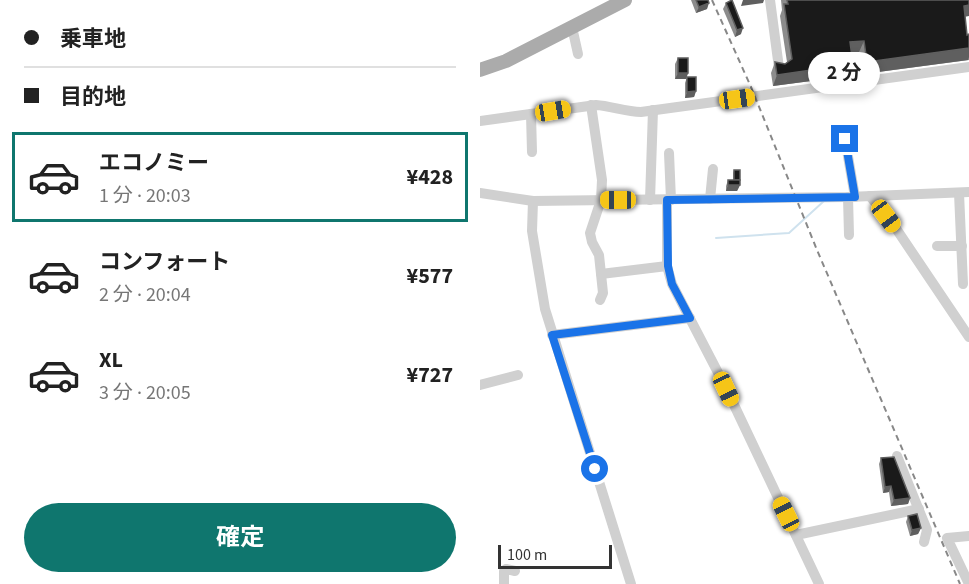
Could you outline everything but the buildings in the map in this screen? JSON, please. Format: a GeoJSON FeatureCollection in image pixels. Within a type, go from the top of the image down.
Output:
{"type":"FeatureCollection","features":[{"type":"Feature","properties":{"kind":"main road"},"geometry":{"type":"LineString","coordinates":[[480,70],[506,61],[626,0]]}},
{"type":"Feature","properties":{"kind":"street"},"geometry":{"type":"LineString","coordinates":[[770,0],[779,68]]}},
{"type":"Feature","properties":{"kind":"street"},"geometry":{"type":"LineString","coordinates":[[572,27],[578,54]]}},
{"type":"Feature","properties":{"kind":"street"},"geometry":{"type":"LineString","coordinates":[[480,121],[591,105],[611,106],[633,112],[652,110],[969,67]]}},
{"type":"Feature","properties":{"kind":"street"},"geometry":{"type":"LineString","coordinates":[[591,105],[602,180],[602,200],[590,233],[599,255],[603,293],[600,300]]}},
{"type":"Feature","properties":{"kind":"street"},"geometry":{"type":"LineString","coordinates":[[650,200],[652,110]]}},
{"type":"Feature","properties":{"kind":"street"},"geometry":{"type":"LineString","coordinates":[[531,114],[532,152]]}},
{"type":"Feature","properties":{"kind":"street"},"geometry":{"type":"LineString","coordinates":[[845,139],[851,197],[849,235]]}},
{"type":"Feature","properties":{"kind":"street"},"geometry":{"type":"LineString","coordinates":[[669,153],[668,266],[672,284],[819,584]]}},
{"type":"Feature","properties":{"kind":"street"},"geometry":{"type":"LineString","coordinates":[[710,199],[713,169]]}},
{"type":"Feature","properties":{"kind":"street"},"geometry":{"type":"LineString","coordinates":[[480,192],[533,201],[851,197],[964,192],[963,284]]}},
{"type":"Feature","properties":{"kind":"street"},"geometry":{"type":"LineString","coordinates":[[870,196],[895,227],[969,337]]}},
{"type":"Feature","properties":{"kind":"street"},"geometry":{"type":"LineString","coordinates":[[533,201],[532,231],[544,309],[631,584]]}},
{"type":"Feature","properties":{"kind":"street"},"geometry":{"type":"LineString","coordinates":[[937,246],[962,246]]}},
{"type":"Feature","properties":{"kind":"street"},"geometry":{"type":"LineString","coordinates":[[601,274],[668,266]]}},
{"type":"Feature","properties":{"kind":"street"},"geometry":{"type":"LineString","coordinates":[[552,335],[690,318]]}},
{"type":"Feature","properties":{"kind":"street"},"geometry":{"type":"LineString","coordinates":[[480,385],[518,375]]}},
{"type":"Feature","properties":{"kind":"street"},"geometry":{"type":"LineString","coordinates":[[897,456],[927,530],[924,542]]}},
{"type":"Feature","properties":{"kind":"street"},"geometry":{"type":"LineString","coordinates":[[796,535],[919,509]]}},
{"type":"Feature","properties":{"kind":"street"},"geometry":{"type":"LineString","coordinates":[[969,536],[947,538],[969,584]]}},
{"type":"Feature","properties":{"kind":"street"},"geometry":{"type":"LineString","coordinates":[[504,584],[504,571],[506,569],[515,571]]}},
{"type":"Feature","properties":{"kind":"waterway"},"geometry":{"type":"LineString","coordinates":[[716,238],[789,233],[824,201]]}},
{"type":"Feature","properties":{"kind":"railway"},"geometry":{"type":"LineString","coordinates":[[712,0],[751,87],[817,250],[960,584]]}},
{"type":"Feature","properties":{"kind":"route"},"geometry":{"type":"LineString","coordinates":[[595,469],[552,335],[690,318],[672,284],[668,266],[667,200],[855,197],[845,139]]}}]}
